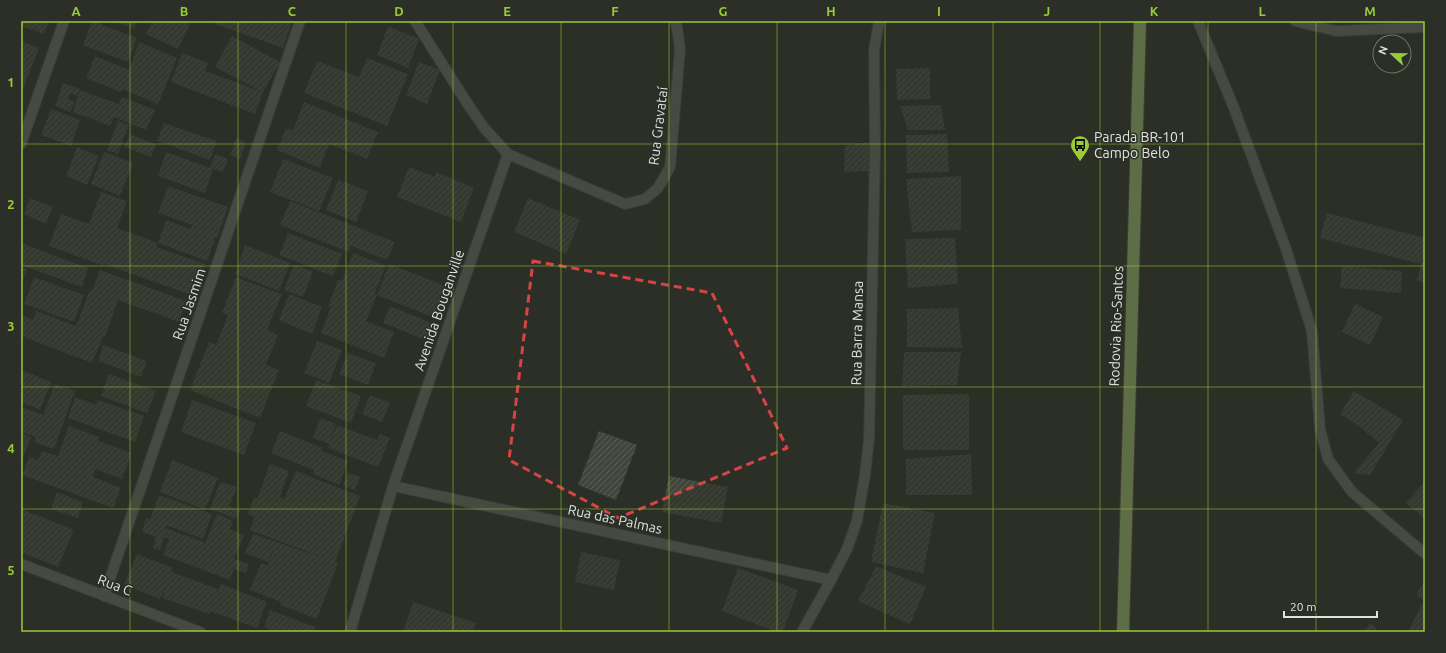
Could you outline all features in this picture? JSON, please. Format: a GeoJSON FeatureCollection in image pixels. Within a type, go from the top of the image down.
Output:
{"type":"FeatureCollection","features":[{"type":"Feature","properties":{"kind":"highway","name":"Rodovia Rio-Santos"},"geometry":{"type":"LineString","coordinates":[[1123,632],[1140,21]]}},
{"type":"Feature","properties":{"kind":"street"},"geometry":{"type":"LineString","coordinates":[[21,144],[64,21]]}},
{"type":"Feature","properties":{"kind":"street","name":"Rua Jasmim"},"geometry":{"type":"LineString","coordinates":[[104,596],[300,21]]}},
{"type":"Feature","properties":{"kind":"street"},"geometry":{"type":"LineString","coordinates":[[415,21],[485,129],[508,154]]}},
{"type":"Feature","properties":{"kind":"street","name":"Rua Gravataí"},"geometry":{"type":"LineString","coordinates":[[508,154],[625,204],[645,199],[649,196],[658,188],[670,167],[680,48],[675,21]]}},
{"type":"Feature","properties":{"kind":"street","name":"Rua Barra Mansa"},"geometry":{"type":"LineString","coordinates":[[802,632],[847,549],[857,521],[865,475],[869,440],[875,150],[874,50],[879,21]]}},
{"type":"Feature","properties":{"kind":"street"},"geometry":{"type":"LineString","coordinates":[[1198,21],[1234,108],[1286,249],[1312,331],[1320,429],[1328,459],[1352,492],[1424,553]]}},
{"type":"Feature","properties":{"kind":"street"},"geometry":{"type":"LineString","coordinates":[[1295,21],[1336,31],[1425,27]]}},
{"type":"Feature","properties":{"kind":"street","name":"Avenida Bouganville"},"geometry":{"type":"LineString","coordinates":[[350,632],[393,486],[508,154]]}},
{"type":"Feature","properties":{"kind":"street","name":"Rua das Palmas"},"geometry":{"type":"LineString","coordinates":[[393,486],[831,580]]}},
{"type":"Feature","properties":{"kind":"street","name":"Rua C"},"geometry":{"type":"LineString","coordinates":[[21,564],[200,632]]}},
{"type":"Feature","properties":{"kind":"highlighted area"},"geometry":{"type":"Polygon","coordinates":[[[533,261],[712,293],[787,448],[618,518],[509,460],[533,261]]]}},
{"type":"Feature","properties":{"kind":"building"},"geometry":{"type":"Polygon","coordinates":[[[21,21],[49,21],[44,34],[21,26],[21,21]]]}},
{"type":"Feature","properties":{"kind":"building"},"geometry":{"type":"Polygon","coordinates":[[[92,21],[137,38],[128,62],[83,45],[92,21]]]}},
{"type":"Feature","properties":{"kind":"building"},"geometry":{"type":"Polygon","coordinates":[[[112,21],[137,21],[134,29],[112,21]]]}},
{"type":"Feature","properties":{"kind":"building"},"geometry":{"type":"Polygon","coordinates":[[[152,21],[183,21],[190,24],[178,49],[146,34],[152,21]]]}},
{"type":"Feature","properties":{"kind":"building"},"geometry":{"type":"Polygon","coordinates":[[[216,21],[292,21],[283,48],[215,24],[216,21]]]}},
{"type":"Feature","properties":{"kind":"building"},"geometry":{"type":"Polygon","coordinates":[[[388,26],[419,39],[408,68],[377,55],[388,26]]]}},
{"type":"Feature","properties":{"kind":"building"},"geometry":{"type":"Polygon","coordinates":[[[232,36],[280,62],[263,92],[255,114],[171,82],[182,53],[208,63],[205,71],[260,91],[215,67],[232,36]]]}},
{"type":"Feature","properties":{"kind":"building"},"geometry":{"type":"Polygon","coordinates":[[[21,41],[39,48],[21,94],[21,41]]]}},
{"type":"Feature","properties":{"kind":"building"},"geometry":{"type":"Polygon","coordinates":[[[139,42],[177,58],[158,104],[122,89],[121,92],[86,78],[95,56],[129,70],[139,42]]]}},
{"type":"Feature","properties":{"kind":"building"},"geometry":{"type":"Polygon","coordinates":[[[367,58],[408,74],[387,126],[304,93],[317,61],[359,77],[367,58]]]}},
{"type":"Feature","properties":{"kind":"building"},"geometry":{"type":"Polygon","coordinates":[[[419,62],[440,70],[427,104],[406,95],[419,62]]]}},
{"type":"Feature","properties":{"kind":"building"},"geometry":{"type":"Polygon","coordinates":[[[930,68],[930,99],[897,100],[896,69],[930,68]]]}},
{"type":"Feature","properties":{"kind":"building"},"geometry":{"type":"Polygon","coordinates":[[[63,83],[80,89],[77,96],[70,93],[68,99],[75,102],[70,112],[55,106],[63,83]]]}},
{"type":"Feature","properties":{"kind":"building"},"geometry":{"type":"Polygon","coordinates":[[[80,90],[119,104],[122,97],[155,110],[146,130],[114,117],[110,126],[73,112],[80,90]]]}},
{"type":"Feature","properties":{"kind":"building"},"geometry":{"type":"Polygon","coordinates":[[[304,102],[378,132],[367,159],[329,144],[320,168],[277,150],[286,128],[293,130],[304,102]]]}},
{"type":"Feature","properties":{"kind":"building"},"geometry":{"type":"Polygon","coordinates":[[[941,105],[945,130],[908,130],[900,106],[941,105]]]}},
{"type":"Feature","properties":{"kind":"building"},"geometry":{"type":"Polygon","coordinates":[[[51,109],[80,120],[71,146],[41,135],[51,109]]]}},
{"type":"Feature","properties":{"kind":"building"},"geometry":{"type":"Polygon","coordinates":[[[118,121],[129,125],[118,154],[107,150],[118,121]]]}},
{"type":"Feature","properties":{"kind":"building"},"geometry":{"type":"Polygon","coordinates":[[[164,123],[217,141],[210,160],[157,141],[164,123]]]}},
{"type":"Feature","properties":{"kind":"building"},"geometry":{"type":"Polygon","coordinates":[[[130,134],[156,145],[151,157],[124,147],[130,134]]]}},
{"type":"Feature","properties":{"kind":"building"},"geometry":{"type":"Polygon","coordinates":[[[947,134],[949,172],[907,173],[906,135],[947,134]]]}},
{"type":"Feature","properties":{"kind":"building"},"geometry":{"type":"Polygon","coordinates":[[[236,138],[246,142],[240,159],[230,155],[236,138]]]}},
{"type":"Feature","properties":{"kind":"building"},"geometry":{"type":"Polygon","coordinates":[[[870,142],[869,171],[844,172],[845,146],[870,142]]]}},
{"type":"Feature","properties":{"kind":"building"},"geometry":{"type":"Polygon","coordinates":[[[77,147],[99,156],[87,185],[66,176],[77,147]]]}},
{"type":"Feature","properties":{"kind":"building"},"geometry":{"type":"Polygon","coordinates":[[[104,152],[133,163],[120,196],[91,184],[104,152]]]}},
{"type":"Feature","properties":{"kind":"building"},"geometry":{"type":"Polygon","coordinates":[[[166,152],[210,168],[215,154],[228,159],[223,172],[213,169],[205,193],[158,176],[166,152]]]}},
{"type":"Feature","properties":{"kind":"building"},"geometry":{"type":"Polygon","coordinates":[[[283,159],[333,178],[319,211],[270,192],[283,159]]]}},
{"type":"Feature","properties":{"kind":"building"},"geometry":{"type":"Polygon","coordinates":[[[409,167],[435,177],[436,172],[474,188],[461,222],[397,197],[409,167]]]}},
{"type":"Feature","properties":{"kind":"building"},"geometry":{"type":"Polygon","coordinates":[[[961,176],[961,230],[912,232],[906,179],[961,176]]]}},
{"type":"Feature","properties":{"kind":"building"},"geometry":{"type":"Polygon","coordinates":[[[338,180],[368,191],[356,222],[326,210],[338,180]]]}},
{"type":"Feature","properties":{"kind":"building"},"geometry":{"type":"Polygon","coordinates":[[[168,186],[228,207],[207,261],[158,243],[166,220],[190,229],[192,225],[158,213],[168,186]]]}},
{"type":"Feature","properties":{"kind":"building"},"geometry":{"type":"Polygon","coordinates":[[[101,192],[127,201],[117,228],[158,243],[156,247],[205,264],[194,296],[49,246],[61,214],[89,224],[101,192]]]}},
{"type":"Feature","properties":{"kind":"building"},"geometry":{"type":"Polygon","coordinates":[[[30,198],[53,207],[46,224],[24,214],[30,198]]]}},
{"type":"Feature","properties":{"kind":"building"},"geometry":{"type":"Polygon","coordinates":[[[528,198],[580,220],[566,254],[514,232],[528,198]]]}},
{"type":"Feature","properties":{"kind":"building"},"geometry":{"type":"Polygon","coordinates":[[[290,201],[395,242],[387,260],[351,246],[349,252],[280,225],[290,201]]]}},
{"type":"Feature","properties":{"kind":"building"},"geometry":{"type":"Polygon","coordinates":[[[1327,213],[1425,238],[1425,283],[1417,281],[1421,264],[1320,238],[1327,213]]]}},
{"type":"Feature","properties":{"kind":"building"},"geometry":{"type":"Polygon","coordinates":[[[288,233],[342,254],[333,276],[279,255],[288,233]]]}},
{"type":"Feature","properties":{"kind":"building"},"geometry":{"type":"Polygon","coordinates":[[[955,238],[958,284],[908,288],[905,239],[955,238]]]}},
{"type":"Feature","properties":{"kind":"building"},"geometry":{"type":"Polygon","coordinates":[[[21,243],[88,268],[82,287],[21,265],[21,243]]]}},
{"type":"Feature","properties":{"kind":"building"},"geometry":{"type":"Polygon","coordinates":[[[245,245],[290,263],[279,291],[235,274],[245,245]]]}},
{"type":"Feature","properties":{"kind":"building"},"geometry":{"type":"Polygon","coordinates":[[[353,253],[386,266],[374,294],[377,295],[366,321],[394,332],[384,358],[321,333],[331,307],[328,306],[338,280],[342,281],[353,253]]]}},
{"type":"Feature","properties":{"kind":"building"},"geometry":{"type":"Polygon","coordinates":[[[294,264],[313,272],[303,297],[284,290],[294,264]]]}},
{"type":"Feature","properties":{"kind":"building"},"geometry":{"type":"Polygon","coordinates":[[[389,264],[446,286],[433,317],[377,295],[389,264]]]}},
{"type":"Feature","properties":{"kind":"building"},"geometry":{"type":"Polygon","coordinates":[[[1342,266],[1402,271],[1401,293],[1340,288],[1342,266]]]}},
{"type":"Feature","properties":{"kind":"building"},"geometry":{"type":"Polygon","coordinates":[[[21,267],[27,269],[21,284],[21,267]]]}},
{"type":"Feature","properties":{"kind":"building"},"geometry":{"type":"Polygon","coordinates":[[[100,270],[186,301],[179,322],[118,300],[105,337],[90,332],[103,337],[92,363],[21,336],[21,315],[33,320],[36,311],[76,326],[90,290],[92,291],[100,270]]]}},
{"type":"Feature","properties":{"kind":"building"},"geometry":{"type":"Polygon","coordinates":[[[34,277],[84,295],[74,322],[24,304],[34,277]]]}},
{"type":"Feature","properties":{"kind":"building"},"geometry":{"type":"Polygon","coordinates":[[[236,277],[282,294],[267,330],[278,335],[266,365],[279,370],[260,418],[190,390],[209,342],[216,345],[228,315],[222,313],[236,277]]]}},
{"type":"Feature","properties":{"kind":"building"},"geometry":{"type":"Polygon","coordinates":[[[289,294],[322,307],[312,334],[279,320],[289,294]]]}},
{"type":"Feature","properties":{"kind":"building"},"geometry":{"type":"Polygon","coordinates":[[[1355,304],[1383,317],[1370,345],[1342,332],[1355,304]]]}},
{"type":"Feature","properties":{"kind":"building"},"geometry":{"type":"Polygon","coordinates":[[[390,306],[434,324],[428,341],[383,323],[390,306]]]}},
{"type":"Feature","properties":{"kind":"building"},"geometry":{"type":"Polygon","coordinates":[[[958,308],[962,348],[907,347],[907,309],[958,308]]]}},
{"type":"Feature","properties":{"kind":"building"},"geometry":{"type":"Polygon","coordinates":[[[317,341],[342,350],[329,383],[304,373],[317,341]]]}},
{"type":"Feature","properties":{"kind":"building"},"geometry":{"type":"Polygon","coordinates":[[[103,345],[147,361],[141,377],[98,361],[103,345]]]}},
{"type":"Feature","properties":{"kind":"building"},"geometry":{"type":"Polygon","coordinates":[[[904,352],[961,352],[957,385],[902,386],[904,352]]]}},
{"type":"Feature","properties":{"kind":"building"},"geometry":{"type":"Polygon","coordinates":[[[348,353],[376,363],[368,385],[339,374],[348,353]]]}},
{"type":"Feature","properties":{"kind":"building"},"geometry":{"type":"Polygon","coordinates":[[[21,370],[51,382],[40,410],[21,402],[21,370]]]}},
{"type":"Feature","properties":{"kind":"building"},"geometry":{"type":"Polygon","coordinates":[[[109,374],[156,391],[147,413],[101,396],[109,374]]]}},
{"type":"Feature","properties":{"kind":"building"},"geometry":{"type":"Polygon","coordinates":[[[316,380],[361,396],[351,423],[306,406],[316,380]]]}},
{"type":"Feature","properties":{"kind":"building"},"geometry":{"type":"Polygon","coordinates":[[[55,384],[75,391],[54,449],[34,442],[36,437],[21,432],[21,407],[43,415],[55,384]]]}},
{"type":"Feature","properties":{"kind":"building"},"geometry":{"type":"Polygon","coordinates":[[[1354,391],[1403,420],[1370,475],[1354,473],[1379,443],[1359,426],[1340,414],[1354,391]]]}},
{"type":"Feature","properties":{"kind":"building"},"geometry":{"type":"Polygon","coordinates":[[[969,394],[969,450],[903,450],[903,395],[969,394]]]}},
{"type":"Feature","properties":{"kind":"building"},"geometry":{"type":"Polygon","coordinates":[[[370,395],[390,403],[382,422],[362,414],[370,395]]]}},
{"type":"Feature","properties":{"kind":"building"},"geometry":{"type":"Polygon","coordinates":[[[75,397],[96,405],[98,400],[144,416],[135,442],[68,418],[75,397]]]}},
{"type":"Feature","properties":{"kind":"building"},"geometry":{"type":"Polygon","coordinates":[[[192,400],[256,423],[244,455],[181,432],[192,400]]]}},
{"type":"Feature","properties":{"kind":"building"},"geometry":{"type":"Polygon","coordinates":[[[320,418],[336,424],[330,443],[337,425],[377,440],[380,434],[390,438],[378,467],[328,448],[330,444],[313,438],[320,418]]]}},
{"type":"Feature","properties":{"kind":"building"},"geometry":{"type":"Polygon","coordinates":[[[69,426],[99,437],[98,441],[132,453],[122,479],[95,469],[93,477],[121,488],[113,508],[22,475],[29,457],[38,460],[42,451],[58,456],[69,426]]]}},
{"type":"Feature","properties":{"kind":"building"},"geometry":{"type":"Polygon","coordinates":[[[280,431],[323,448],[322,451],[348,461],[339,485],[313,474],[314,470],[271,453],[280,431]]]}},
{"type":"Feature","properties":{"kind":"building"},"geometry":{"type":"Polygon","coordinates":[[[599,431],[637,445],[616,500],[578,485],[599,431]]]}},
{"type":"Feature","properties":{"kind":"building"},"geometry":{"type":"Polygon","coordinates":[[[21,433],[31,437],[21,463],[21,433]]]}},
{"type":"Feature","properties":{"kind":"building"},"geometry":{"type":"Polygon","coordinates":[[[971,454],[972,495],[906,495],[906,459],[971,454]]]}},
{"type":"Feature","properties":{"kind":"building"},"geometry":{"type":"Polygon","coordinates":[[[172,460],[218,478],[205,510],[160,492],[172,460]]]}},
{"type":"Feature","properties":{"kind":"building"},"geometry":{"type":"Polygon","coordinates":[[[270,464],[289,471],[280,497],[284,499],[296,471],[360,496],[335,562],[338,563],[317,619],[280,605],[281,602],[250,590],[261,563],[268,566],[274,548],[268,562],[245,553],[253,534],[329,560],[250,530],[255,517],[248,514],[254,497],[257,499],[270,464]]]}},
{"type":"Feature","properties":{"kind":"building"},"geometry":{"type":"Polygon","coordinates":[[[348,473],[360,477],[355,490],[343,486],[348,473]]]}},
{"type":"Feature","properties":{"kind":"building"},"geometry":{"type":"Polygon","coordinates":[[[669,476],[728,487],[721,523],[662,512],[669,476]]]}},
{"type":"Feature","properties":{"kind":"building"},"geometry":{"type":"Polygon","coordinates":[[[220,482],[237,487],[229,506],[240,510],[237,519],[210,509],[220,482]]]}},
{"type":"Feature","properties":{"kind":"building"},"geometry":{"type":"Polygon","coordinates":[[[1423,484],[1425,485],[1425,519],[1406,503],[1423,484]]]}},
{"type":"Feature","properties":{"kind":"building"},"geometry":{"type":"Polygon","coordinates":[[[57,492],[83,502],[78,518],[51,509],[57,492]]]}},
{"type":"Feature","properties":{"kind":"building"},"geometry":{"type":"Polygon","coordinates":[[[159,495],[212,514],[203,539],[166,525],[165,528],[204,542],[204,546],[217,514],[233,521],[230,529],[244,535],[234,559],[249,564],[246,573],[234,569],[230,580],[163,555],[169,539],[164,537],[160,550],[153,548],[156,537],[142,532],[146,518],[150,519],[159,495]]]}},
{"type":"Feature","properties":{"kind":"building"},"geometry":{"type":"Polygon","coordinates":[[[883,503],[935,513],[923,573],[871,562],[883,503]]]}},
{"type":"Feature","properties":{"kind":"building"},"geometry":{"type":"Polygon","coordinates":[[[21,509],[74,530],[58,567],[21,552],[21,509]]]}},
{"type":"Feature","properties":{"kind":"building"},"geometry":{"type":"Polygon","coordinates":[[[581,552],[620,560],[614,590],[575,582],[581,552]]]}},
{"type":"Feature","properties":{"kind":"building"},"geometry":{"type":"Polygon","coordinates":[[[137,554],[173,568],[171,572],[218,589],[217,593],[221,584],[267,602],[257,628],[210,611],[210,614],[162,598],[167,583],[160,599],[124,585],[137,554]]]}},
{"type":"Feature","properties":{"kind":"building"},"geometry":{"type":"Polygon","coordinates":[[[876,566],[926,587],[910,624],[858,601],[876,566]]]}},
{"type":"Feature","properties":{"kind":"building"},"geometry":{"type":"Polygon","coordinates":[[[738,568],[798,590],[783,632],[776,632],[722,611],[738,568]]]}},
{"type":"Feature","properties":{"kind":"building"},"geometry":{"type":"Polygon","coordinates":[[[1425,580],[1425,601],[1416,595],[1425,580]]]}},
{"type":"Feature","properties":{"kind":"building"},"geometry":{"type":"Polygon","coordinates":[[[413,602],[476,623],[473,632],[403,632],[413,602]]]}},
{"type":"Feature","properties":{"kind":"building"},"geometry":{"type":"Polygon","coordinates":[[[1422,604],[1425,606],[1425,632],[1408,632],[1422,604]]]}},
{"type":"Feature","properties":{"kind":"building"},"geometry":{"type":"Polygon","coordinates":[[[270,610],[315,627],[313,632],[277,632],[264,627],[270,610]]]}},
{"type":"Feature","properties":{"kind":"building"},"geometry":{"type":"Polygon","coordinates":[[[1371,623],[1379,632],[1362,632],[1371,623]]]}},
{"type":"Feature","properties":{"kind":"place","name":"Parada BR-101 Campo Belo"},"geometry":{"type":"Point","coordinates":[1080,162]}}]}
